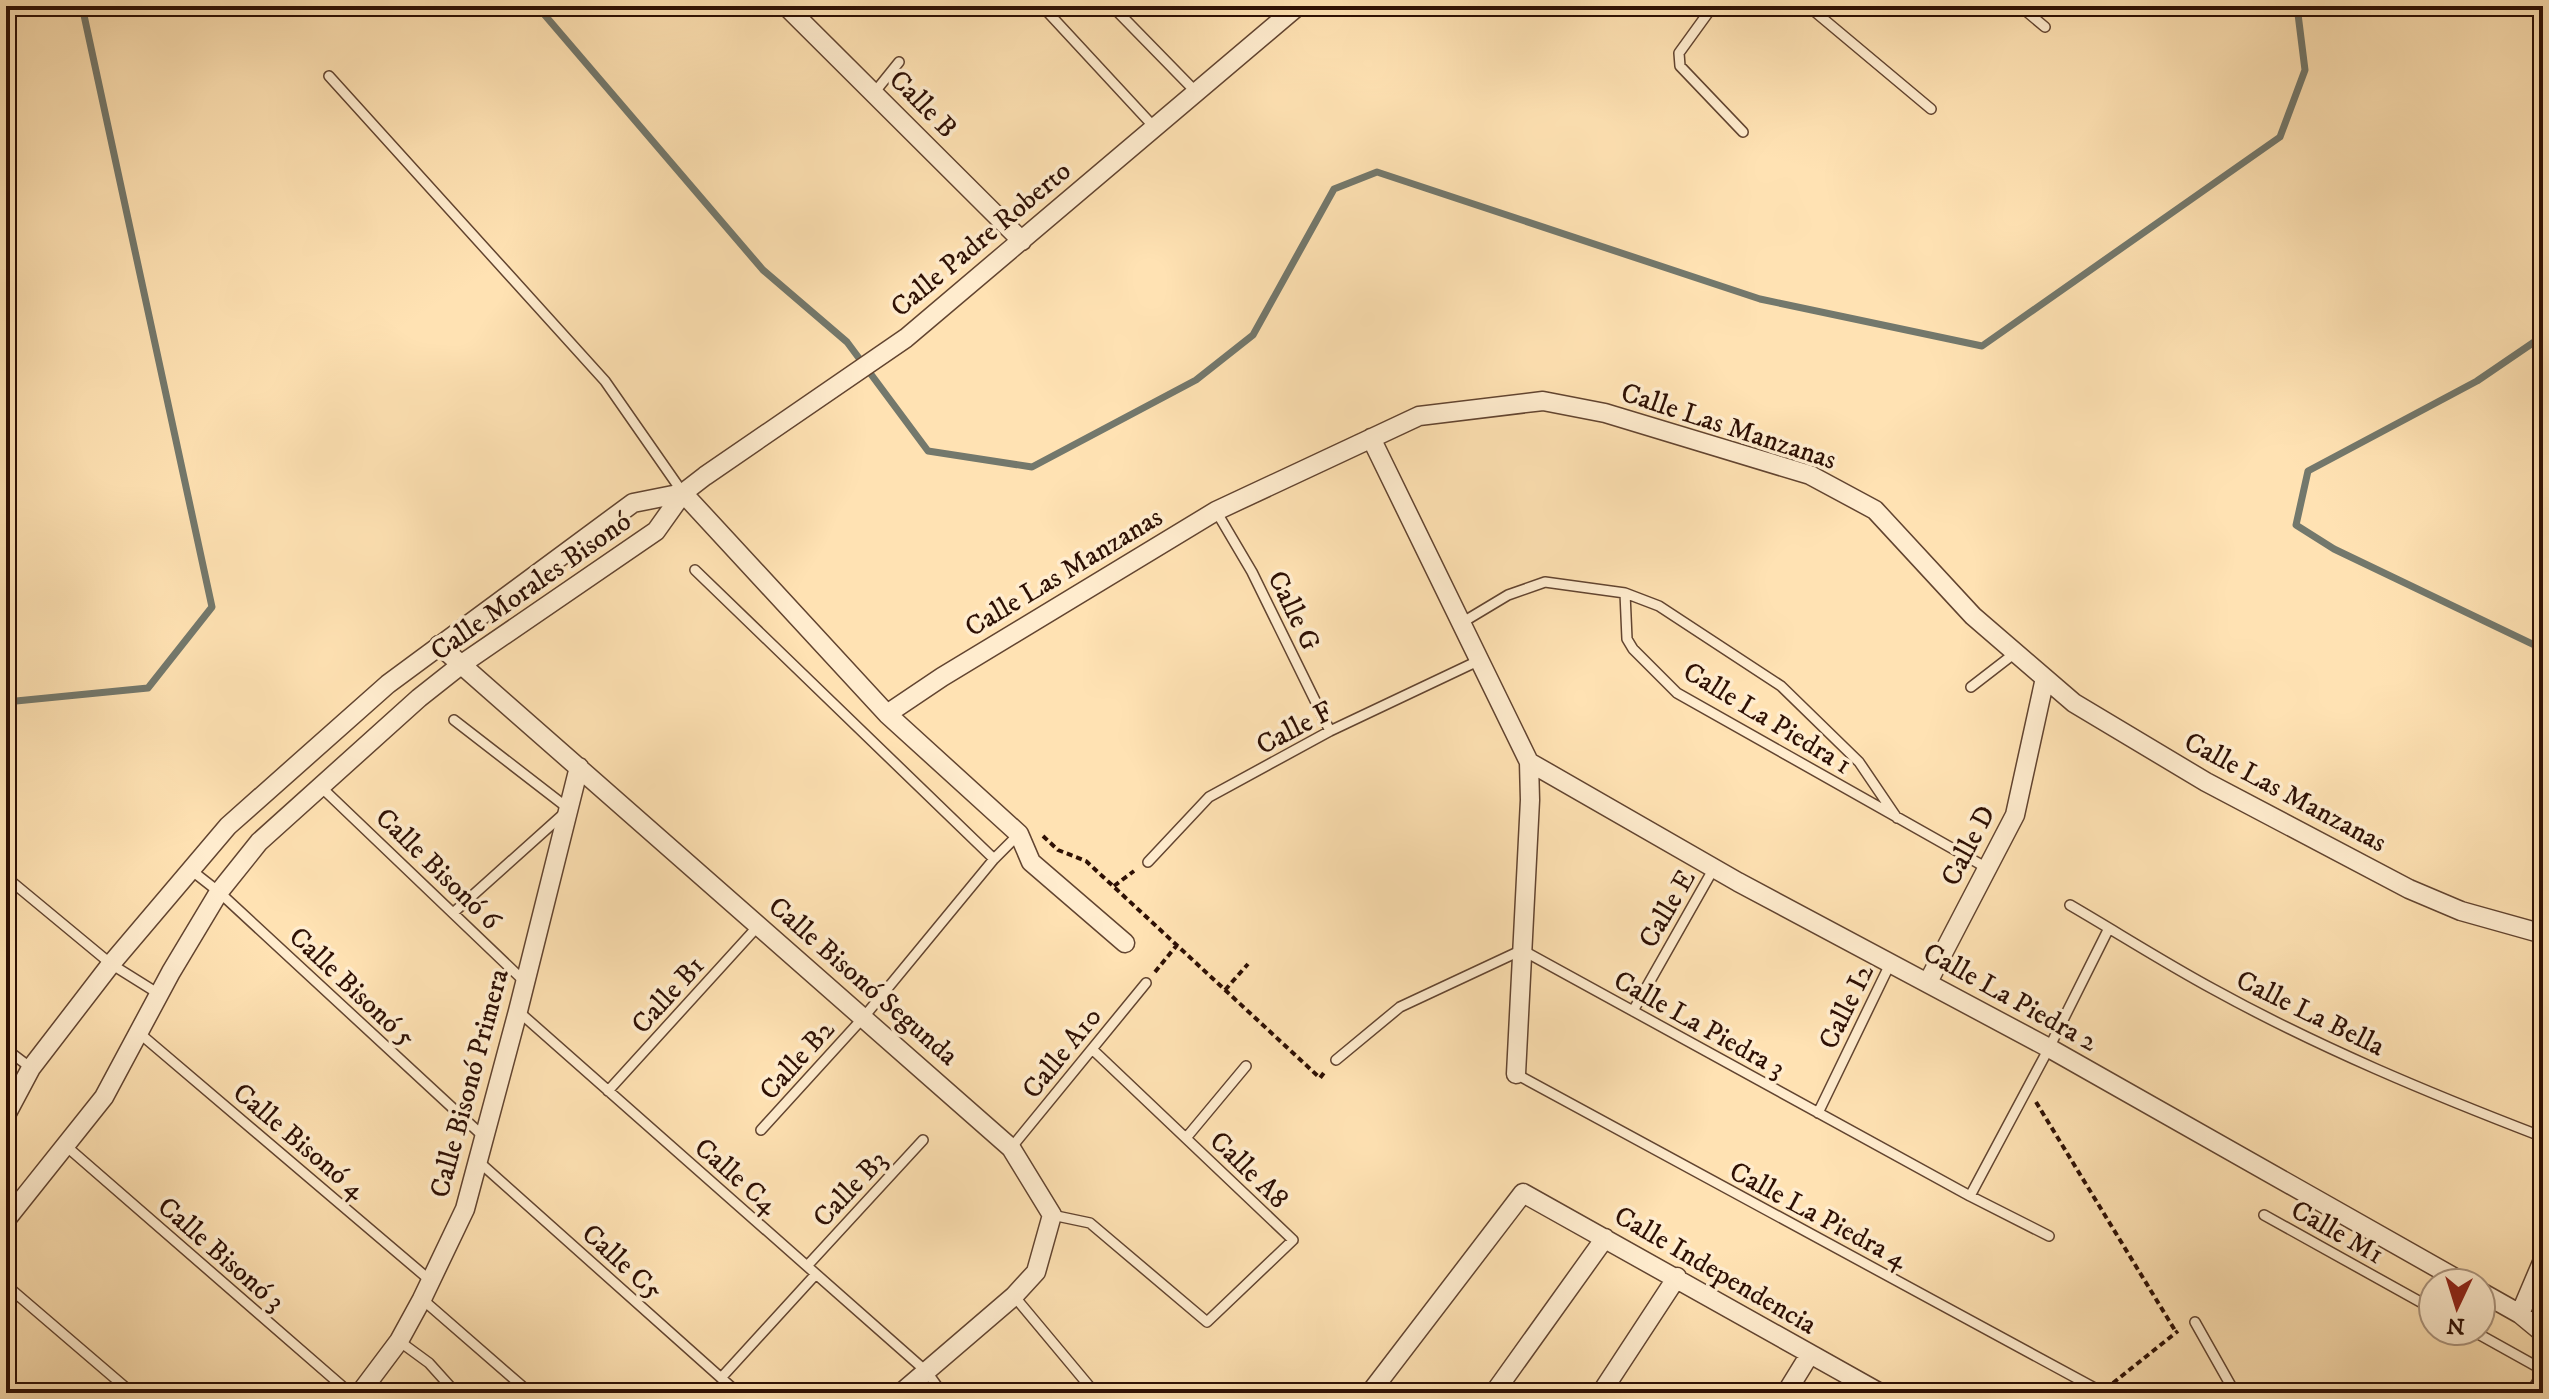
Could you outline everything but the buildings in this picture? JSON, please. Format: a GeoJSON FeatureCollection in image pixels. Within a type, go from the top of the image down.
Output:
{"type":"FeatureCollection","features":[{"type":"Feature","properties":{"kind":"street","name":"Calle B"},"geometry":{"type":"LineString","coordinates":[[786,6],[1022,241]]}},
{"type":"Feature","properties":{"kind":"street","name":"Calle Padre Roberto"},"geometry":{"type":"LineString","coordinates":[[683,493],[906,338],[1298,6]]}},
{"type":"Feature","properties":{"kind":"street","name":"Calle Las Manzanas"},"geometry":{"type":"LineString","coordinates":[[887,714],[942,677],[1216,511],[1419,416],[1543,401],[1605,413],[1810,475],[1875,510],[1973,616],[2074,703],[2206,782],[2409,889],[2461,911],[2543,934]]}},
{"type":"Feature","properties":{"kind":"street"},"geometry":{"type":"LineString","coordinates":[[1371,438],[1529,762],[1530,800],[1516,1074]]}},
{"type":"Feature","properties":{"kind":"street","name":"Calle Morales Bisonó"},"geometry":{"type":"LineString","coordinates":[[6,1115],[31,1068],[111,964],[228,826],[388,684],[633,503],[683,493]]}},
{"type":"Feature","properties":{"kind":"street","name":"Calle Morales Bisonó"},"geometry":{"type":"LineString","coordinates":[[6,1220],[104,1097],[159,994],[219,892],[259,842],[419,698],[462,664],[656,531],[683,493]]}},
{"type":"Feature","properties":{"kind":"street"},"geometry":{"type":"LineString","coordinates":[[683,493],[887,714],[1028,832],[1031,862],[1125,943]]}},
{"type":"Feature","properties":{"kind":"street","name":"Calle Bisonó Segunda"},"geometry":{"type":"LineString","coordinates":[[439,645],[1011,1148],[1052,1215]]}},
{"type":"Feature","properties":{"kind":"street","name":"Calle D"},"geometry":{"type":"LineString","coordinates":[[1928,982],[2015,815],[2045,678]]}},
{"type":"Feature","properties":{"kind":"street","name":"Calle La Piedra 2"},"geometry":{"type":"LineString","coordinates":[[1529,762],[1714,868],[2049,1048],[2436,1267]]}},
{"type":"Feature","properties":{"kind":"street","name":"Calle Bisonó Primera"},"geometry":{"type":"LineString","coordinates":[[360,1393],[399,1341],[432,1282],[465,1209],[579,767]]}},
{"type":"Feature","properties":{"kind":"street","name":"Calle Independencia"},"geometry":{"type":"LineString","coordinates":[[1370,1393],[1523,1193],[1880,1393]]}},
{"type":"Feature","properties":{"kind":"street"},"geometry":{"type":"LineString","coordinates":[[901,1393],[1014,1296],[1036,1272],[1052,1215]]}},
{"type":"Feature","properties":{"kind":"street"},"geometry":{"type":"LineString","coordinates":[[1494,1393],[1605,1238]]}},
{"type":"Feature","properties":{"kind":"street"},"geometry":{"type":"LineString","coordinates":[[2520,1314],[2543,1260]]}},
{"type":"Feature","properties":{"kind":"street"},"geometry":{"type":"LineString","coordinates":[[1601,1393],[1677,1277]]}},
{"type":"Feature","properties":{"kind":"street"},"geometry":{"type":"LineString","coordinates":[[2497,1301],[2520,1314],[2543,1333]]}},
{"type":"Feature","properties":{"kind":"street"},"geometry":{"type":"LineString","coordinates":[[1786,1393],[1810,1354]]}},
{"type":"Feature","properties":{"kind":"lane"},"geometry":{"type":"LineString","coordinates":[[1042,6],[1155,128]]}},
{"type":"Feature","properties":{"kind":"lane"},"geometry":{"type":"LineString","coordinates":[[1112,6],[1196,92]]}},
{"type":"Feature","properties":{"kind":"lane"},"geometry":{"type":"LineString","coordinates":[[1713,6],[1679,53],[1680,66],[1743,132]]}},
{"type":"Feature","properties":{"kind":"lane"},"geometry":{"type":"LineString","coordinates":[[1808,6],[1931,109]]}},
{"type":"Feature","properties":{"kind":"lane"},"geometry":{"type":"LineString","coordinates":[[2020,6],[2045,27]]}},
{"type":"Feature","properties":{"kind":"lane"},"geometry":{"type":"LineString","coordinates":[[874,93],[899,62]]}},
{"type":"Feature","properties":{"kind":"lane"},"geometry":{"type":"LineString","coordinates":[[329,76],[605,381],[683,493]]}},
{"type":"Feature","properties":{"kind":"lane","name":"Calle G"},"geometry":{"type":"LineString","coordinates":[[1216,511],[1252,572],[1330,731]]}},
{"type":"Feature","properties":{"kind":"lane"},"geometry":{"type":"LineString","coordinates":[[695,570],[994,859]]}},
{"type":"Feature","properties":{"kind":"lane","name":"Calle La Piedra 1"},"geometry":{"type":"LineString","coordinates":[[1463,622],[1508,595],[1545,582],[1625,593],[1659,606],[1781,686],[1859,762],[1897,818]]}},
{"type":"Feature","properties":{"kind":"lane","name":"Calle La Piedra 1"},"geometry":{"type":"LineString","coordinates":[[1625,593],[1627,639],[1677,693],[1987,868]]}},
{"type":"Feature","properties":{"kind":"lane"},"geometry":{"type":"LineString","coordinates":[[1971,687],[2015,653]]}},
{"type":"Feature","properties":{"kind":"lane","name":"Calle F"},"geometry":{"type":"LineString","coordinates":[[1148,862],[1209,797],[1330,731],[1481,660]]}},
{"type":"Feature","properties":{"kind":"lane"},"geometry":{"type":"LineString","coordinates":[[453,913],[569,809],[454,720]]}},
{"type":"Feature","properties":{"kind":"lane","name":"Calle Bisonó 6"},"geometry":{"type":"LineString","coordinates":[[321,787],[525,982]]}},
{"type":"Feature","properties":{"kind":"lane","name":"Calle B2"},"geometry":{"type":"LineString","coordinates":[[761,1130],[863,1018],[994,859],[1028,832]]}},
{"type":"Feature","properties":{"kind":"lane","name":"Calle E"},"geometry":{"type":"LineString","coordinates":[[1633,1011],[1714,868]]}},
{"type":"Feature","properties":{"kind":"lane","name":"Calle Bisonó 5"},"geometry":{"type":"LineString","coordinates":[[191,870],[219,892],[484,1137]]}},
{"type":"Feature","properties":{"kind":"lane"},"geometry":{"type":"LineString","coordinates":[[6,877],[111,964],[159,994]]}},
{"type":"Feature","properties":{"kind":"lane","name":"Calle La Bella"},"geometry":{"type":"LineString","coordinates":[[2070,905],[2214,990],[2341,1053],[2469,1109],[2543,1137]]}},
{"type":"Feature","properties":{"kind":"lane","name":"Calle B1"},"geometry":{"type":"LineString","coordinates":[[608,1091],[759,925]]}},
{"type":"Feature","properties":{"kind":"lane"},"geometry":{"type":"LineString","coordinates":[[1970,1196],[2109,928]]}},
{"type":"Feature","properties":{"kind":"lane"},"geometry":{"type":"LineString","coordinates":[[1336,1060],[1400,1007],[1522,950]]}},
{"type":"Feature","properties":{"kind":"lane","name":"Calle La Piedra 3"},"geometry":{"type":"LineString","coordinates":[[1522,950],[1970,1196],[2049,1236]]}},
{"type":"Feature","properties":{"kind":"lane","name":"Calle I2"},"geometry":{"type":"LineString","coordinates":[[1818,1113],[1891,962]]}},
{"type":"Feature","properties":{"kind":"lane","name":"Calle A10"},"geometry":{"type":"LineString","coordinates":[[1011,1148],[1146,983]]}},
{"type":"Feature","properties":{"kind":"lane","name":"Calle C4"},"geometry":{"type":"LineString","coordinates":[[518,1011],[927,1372],[942,1393]]}},
{"type":"Feature","properties":{"kind":"lane","name":"Calle Bisonó 4"},"geometry":{"type":"LineString","coordinates":[[138,1032],[432,1282]]}},
{"type":"Feature","properties":{"kind":"lane"},"geometry":{"type":"LineString","coordinates":[[6,1049],[31,1068]]}},
{"type":"Feature","properties":{"kind":"lane","name":"Calle A8"},"geometry":{"type":"LineString","coordinates":[[1052,1215],[1090,1223],[1207,1322],[1293,1240],[1092,1049]]}},
{"type":"Feature","properties":{"kind":"lane"},"geometry":{"type":"LineString","coordinates":[[1186,1138],[1246,1066]]}},
{"type":"Feature","properties":{"kind":"lane","name":"Calle La Piedra 4"},"geometry":{"type":"LineString","coordinates":[[1516,1074],[2102,1392]]}},
{"type":"Feature","properties":{"kind":"lane","name":"Calle B3"},"geometry":{"type":"LineString","coordinates":[[807,1266],[923,1140]]}},
{"type":"Feature","properties":{"kind":"lane","name":"Calle Bisonó 3"},"geometry":{"type":"LineString","coordinates":[[66,1146],[350,1393]]}},
{"type":"Feature","properties":{"kind":"lane","name":"Calle C5"},"geometry":{"type":"LineString","coordinates":[[478,1161],[738,1393]]}},
{"type":"Feature","properties":{"kind":"lane","name":"Calle M1"},"geometry":{"type":"LineString","coordinates":[[2264,1215],[2417,1300]]}},
{"type":"Feature","properties":{"kind":"lane"},"geometry":{"type":"LineString","coordinates":[[721,1378],[816,1274]]}},
{"type":"Feature","properties":{"kind":"lane"},"geometry":{"type":"LineString","coordinates":[[6,1285],[132,1393]]}},
{"type":"Feature","properties":{"kind":"lane"},"geometry":{"type":"LineString","coordinates":[[1014,1296],[1095,1393]]}},
{"type":"Feature","properties":{"kind":"lane"},"geometry":{"type":"LineString","coordinates":[[422,1299],[530,1393]]}},
{"type":"Feature","properties":{"kind":"lane"},"geometry":{"type":"LineString","coordinates":[[2195,1322],[2235,1393]]}},
{"type":"Feature","properties":{"kind":"lane"},"geometry":{"type":"LineString","coordinates":[[399,1341],[429,1363],[456,1393]]}},
{"type":"Feature","properties":{"kind":"lane"},"geometry":{"type":"LineString","coordinates":[[2497,1345],[2543,1371],[2530,1393]]}},
{"type":"Feature","properties":{"kind":"path"},"geometry":{"type":"LineString","coordinates":[[1028,832],[1058,850],[1086,861],[1320,1078],[1336,1060]]}},
{"type":"Feature","properties":{"kind":"path"},"geometry":{"type":"LineString","coordinates":[[1114,886],[1148,862]]}},
{"type":"Feature","properties":{"kind":"path"},"geometry":{"type":"LineString","coordinates":[[1146,983],[1177,945]]}},
{"type":"Feature","properties":{"kind":"path"},"geometry":{"type":"LineString","coordinates":[[1225,990],[1248,964]]}},
{"type":"Feature","properties":{"kind":"path"},"geometry":{"type":"LineString","coordinates":[[2028,1088],[2176,1332]]}},
{"type":"Feature","properties":{"kind":"path"},"geometry":{"type":"LineString","coordinates":[[2102,1392],[2176,1332],[2195,1322]]}},
{"type":"Feature","properties":{"kind":"waterway"},"geometry":{"type":"LineString","coordinates":[[6,698],[16,701],[148,688],[212,607],[82,6]]}},
{"type":"Feature","properties":{"kind":"waterway"},"geometry":{"type":"LineString","coordinates":[[537,6],[763,270],[847,342],[928,451],[1032,467],[1196,380],[1253,335],[1334,189],[1377,172],[1760,299],[1982,346],[2280,137],[2305,70],[2297,6]]}},
{"type":"Feature","properties":{"kind":"waterway"},"geometry":{"type":"LineString","coordinates":[[2543,336],[2477,381],[2308,471],[2296,525],[2334,549],[2543,649]]}}]}
